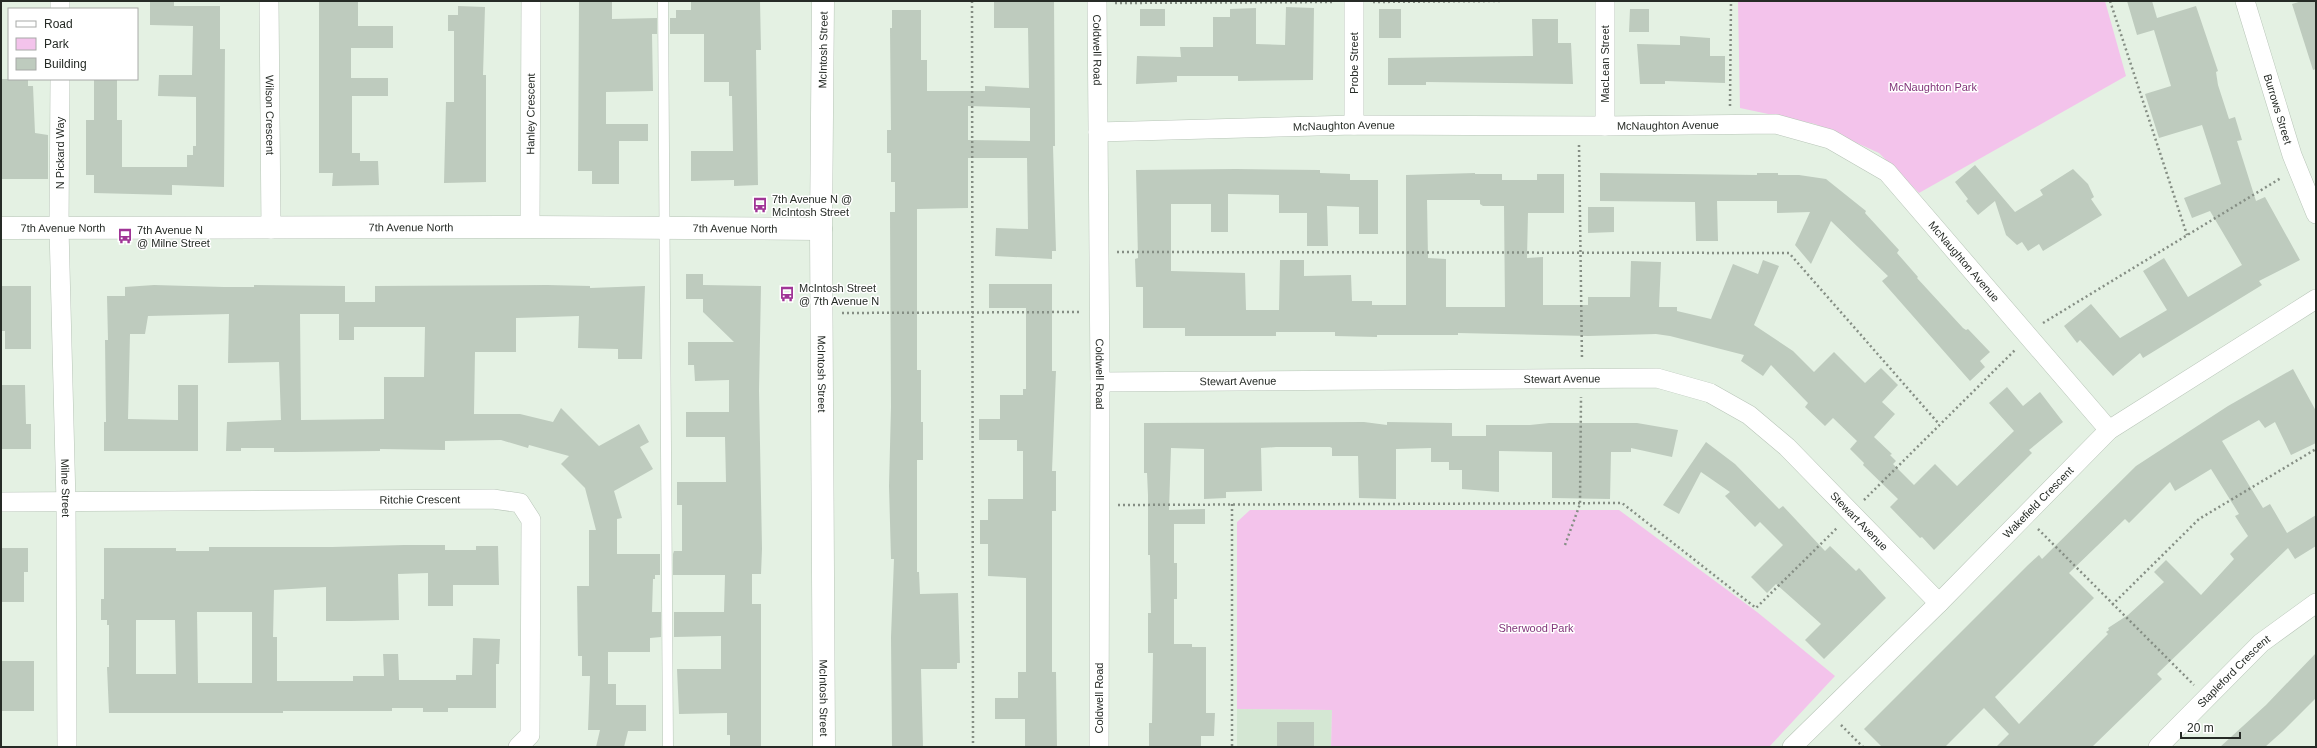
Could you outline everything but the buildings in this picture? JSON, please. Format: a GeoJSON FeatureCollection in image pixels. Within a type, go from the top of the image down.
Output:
{"type":"FeatureCollection","features":[{"type":"Feature","properties":{"kind":"street","name":"Wilson Crescent"},"geometry":{"type":"LineString","coordinates":[[269,1],[270,229]]}},
{"type":"Feature","properties":{"kind":"street","name":"Hanley Crescent"},"geometry":{"type":"LineString","coordinates":[[530,227],[531,1]]}},
{"type":"Feature","properties":{"kind":"street","name":"McIntosh Street"},"geometry":{"type":"LineString","coordinates":[[823,1],[821,229],[824,747]]}},
{"type":"Feature","properties":{"kind":"street","name":"Probe Street"},"geometry":{"type":"LineString","coordinates":[[1354,1],[1354,125]]}},
{"type":"Feature","properties":{"kind":"street","name":"MacLean Street"},"geometry":{"type":"LineString","coordinates":[[1605,1],[1605,126]]}},
{"type":"Feature","properties":{"kind":"street","name":"Burrows Street"},"geometry":{"type":"LineString","coordinates":[[2244,1],[2297,168],[2316,214]]}},
{"type":"Feature","properties":{"kind":"street","name":"Coldwell Road"},"geometry":{"type":"LineString","coordinates":[[1097,2],[1100,382],[1098,747]]}},
{"type":"Feature","properties":{"kind":"street","name":"N Pickard Way"},"geometry":{"type":"LineString","coordinates":[[59,228],[60,80]]}},
{"type":"Feature","properties":{"kind":"street","name":"McNaughton Avenue"},"geometry":{"type":"LineString","coordinates":[[1098,132],[1354,125],[1605,126],[1776,124],[1830,139],[1887,172],[2109,430]]}},
{"type":"Feature","properties":{"kind":"street","name":"7th Avenue North"},"geometry":{"type":"LineString","coordinates":[[1,228],[270,229],[530,227],[821,229]]}},
{"type":"Feature","properties":{"kind":"street","name":"Milne Street"},"geometry":{"type":"LineString","coordinates":[[59,228],[66,502],[67,747]]}},
{"type":"Feature","properties":{"kind":"street","name":"Wakefield Crescent"},"geometry":{"type":"LineString","coordinates":[[1792,747],[1939,603],[2109,430],[2316,298]]}},
{"type":"Feature","properties":{"kind":"street","name":"Stewart Avenue"},"geometry":{"type":"LineString","coordinates":[[1100,382],[1657,378],[1710,393],[1755,419],[1787,447],[1939,603]]}},
{"type":"Feature","properties":{"kind":"street","name":"Ritchie Crescent"},"geometry":{"type":"LineString","coordinates":[[1,502],[493,499],[520,503],[531,520],[530,735],[518,747]]}},
{"type":"Feature","properties":{"kind":"street","name":"Stapleford Crescent"},"geometry":{"type":"LineString","coordinates":[[2158,747],[2261,643],[2316,603]]}},
{"type":"Feature","properties":{"kind":"lane"},"geometry":{"type":"LineString","coordinates":[[663,1],[668,747]]}},
{"type":"Feature","properties":{"kind":"path"},"geometry":{"type":"LineString","coordinates":[[972,1],[973,747]]}},
{"type":"Feature","properties":{"kind":"path"},"geometry":{"type":"LineString","coordinates":[[1097,2],[1501,1]]}},
{"type":"Feature","properties":{"kind":"path"},"geometry":{"type":"LineString","coordinates":[[1730,124],[1731,1]]}},
{"type":"Feature","properties":{"kind":"path"},"geometry":{"type":"LineString","coordinates":[[2110,1],[2187,235]]}},
{"type":"Feature","properties":{"kind":"path"},"geometry":{"type":"LineString","coordinates":[[1565,545],[1580,504],[1582,378],[1579,126]]}},
{"type":"Feature","properties":{"kind":"path"},"geometry":{"type":"LineString","coordinates":[[1100,505],[1622,503],[1756,608],[2027,335],[2297,168]]}},
{"type":"Feature","properties":{"kind":"path"},"geometry":{"type":"LineString","coordinates":[[1099,252],[1789,253],[1939,424]]}},
{"type":"Feature","properties":{"kind":"path"},"geometry":{"type":"LineString","coordinates":[[822,313],[1099,312]]}},
{"type":"Feature","properties":{"kind":"path"},"geometry":{"type":"LineString","coordinates":[[2112,605],[2200,519],[2316,449]]}},
{"type":"Feature","properties":{"kind":"path"},"geometry":{"type":"LineString","coordinates":[[1232,504],[1232,747]]}},
{"type":"Feature","properties":{"kind":"path"},"geometry":{"type":"LineString","coordinates":[[2025,516],[2112,605],[2207,697]]}},
{"type":"Feature","properties":{"kind":"path"},"geometry":{"type":"LineString","coordinates":[[1828,711],[1863,747]]}},
{"type":"Feature","properties":{"kind":"shaded area"},"geometry":{"type":"Polygon","coordinates":[[[1237,709],[1332,710],[1331,747],[1237,747],[1237,709]]]}},
{"type":"Feature","properties":{"kind":"green space","name":"McNaughton Park"},"geometry":{"type":"Polygon","coordinates":[[[1738,1],[2105,1],[2126,76],[1919,193],[1879,153],[1815,124],[1740,108],[1738,1]]]}},
{"type":"Feature","properties":{"kind":"green space","name":"Sherwood Park"},"geometry":{"type":"Polygon","coordinates":[[[1250,510],[1619,510],[1757,612],[1835,676],[1769,747],[1331,747],[1332,710],[1237,709],[1237,522],[1250,510]]]}},
{"type":"Feature","properties":{"kind":"place","name":"7th Avenue N @ McIntosh Street"},"geometry":{"type":"Point","coordinates":[760,205]}},
{"type":"Feature","properties":{"kind":"place","name":"7th Avenue N @ Milne Street"},"geometry":{"type":"Point","coordinates":[125,236]}},
{"type":"Feature","properties":{"kind":"place","name":"McIntosh Street @ 7th Avenue N"},"geometry":{"type":"Point","coordinates":[787,294]}}]}
